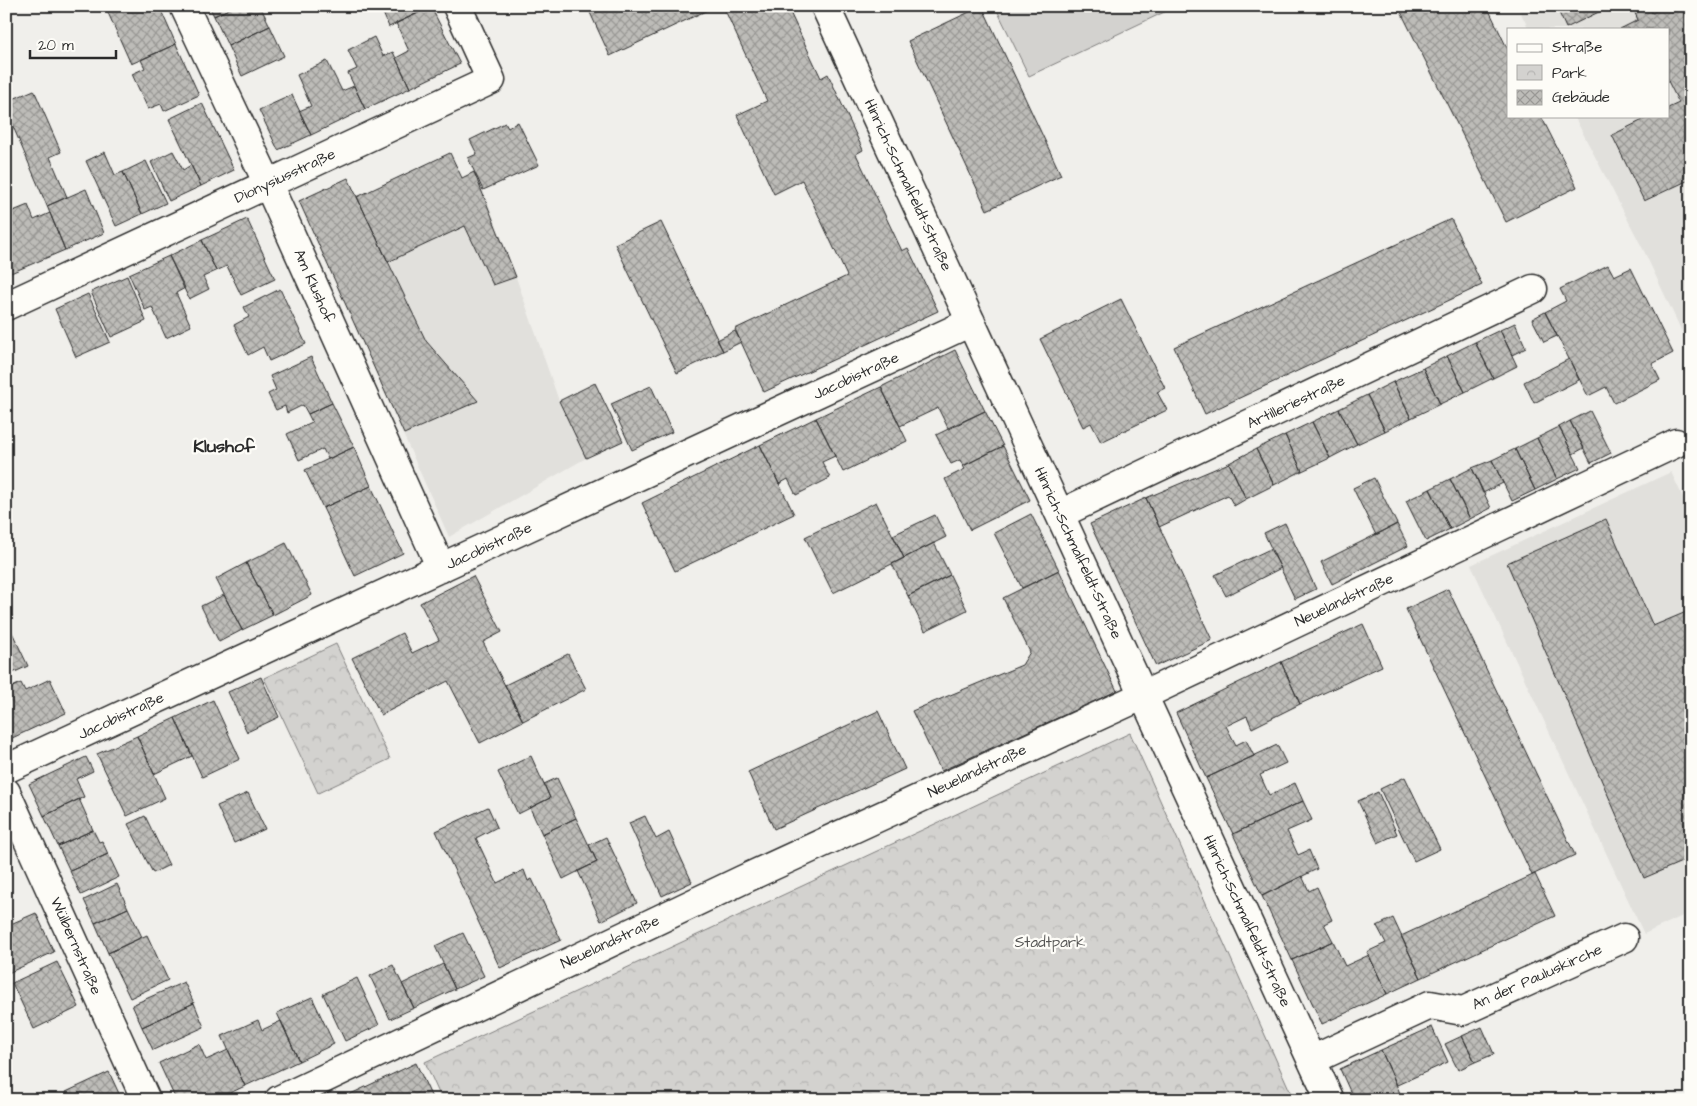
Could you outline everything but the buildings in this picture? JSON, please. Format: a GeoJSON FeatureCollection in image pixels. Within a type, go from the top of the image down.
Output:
{"type":"FeatureCollection","features":[{"type":"Feature","properties":{"kind":"street","name":"Am Klushof"},"geometry":{"type":"LineString","coordinates":[[184,6],[268,184],[441,568]]}},
{"type":"Feature","properties":{"kind":"street","name":"Dionysiusstraße"},"geometry":{"type":"LineString","coordinates":[[6,306],[491,80],[457,6]]}},
{"type":"Feature","properties":{"kind":"street","name":"Hinrich-Schmalfeldt-Straße"},"geometry":{"type":"LineString","coordinates":[[825,6],[1330,1100]]}},
{"type":"Feature","properties":{"kind":"street","name":"Artilleriestraße"},"geometry":{"type":"LineString","coordinates":[[1060,514],[1533,289]]}},
{"type":"Feature","properties":{"kind":"street","name":"Jacobistraße"},"geometry":{"type":"LineString","coordinates":[[6,769],[971,322]]}},
{"type":"Feature","properties":{"kind":"street","name":"Neuelandstraße"},"geometry":{"type":"LineString","coordinates":[[279,1100],[742,880],[1144,695],[1676,443]]}},
{"type":"Feature","properties":{"kind":"street","name":"Wülbernstraße"},"geometry":{"type":"LineString","coordinates":[[6,792],[146,1100]]}},
{"type":"Feature","properties":{"kind":"street","name":"An der Pauluskirche"},"geometry":{"type":"LineString","coordinates":[[1312,1060],[1430,1005],[1463,1011],[1624,938]]}},
{"type":"Feature","properties":{"kind":"shaded area"},"geometry":{"type":"Polygon","coordinates":[[[1517,6],[1691,6],[1691,351],[1644,251],[1575,118],[1670,118],[1670,28],[1528,28],[1517,6]]]}},
{"type":"Feature","properties":{"kind":"shaded area"},"geometry":{"type":"Polygon","coordinates":[[[450,153],[462,178],[474,172],[483,190],[516,277],[559,401],[586,458],[449,537],[299,201],[348,178],[357,197],[450,153]]]}},
{"type":"Feature","properties":{"kind":"shaded area"},"geometry":{"type":"Polygon","coordinates":[[[1671,472],[1691,514],[1691,912],[1644,934],[1471,565],[1671,472]]]}},
{"type":"Feature","properties":{"kind":"green space"},"geometry":{"type":"Polygon","coordinates":[[[995,6],[1177,6],[1029,76],[995,6]]]}},
{"type":"Feature","properties":{"kind":"green space"},"geometry":{"type":"Polygon","coordinates":[[[336,644],[390,759],[318,793],[264,678],[336,644]]]}},
{"type":"Feature","properties":{"kind":"green space","name":"Stadtpark"},"geometry":{"type":"Polygon","coordinates":[[[1130,733],[1294,1100],[442,1100],[425,1062],[1130,733]]]}},
{"type":"Feature","properties":{"kind":"district","name":"Klushof"},"geometry":{"type":"Point","coordinates":[224,446]}}]}
